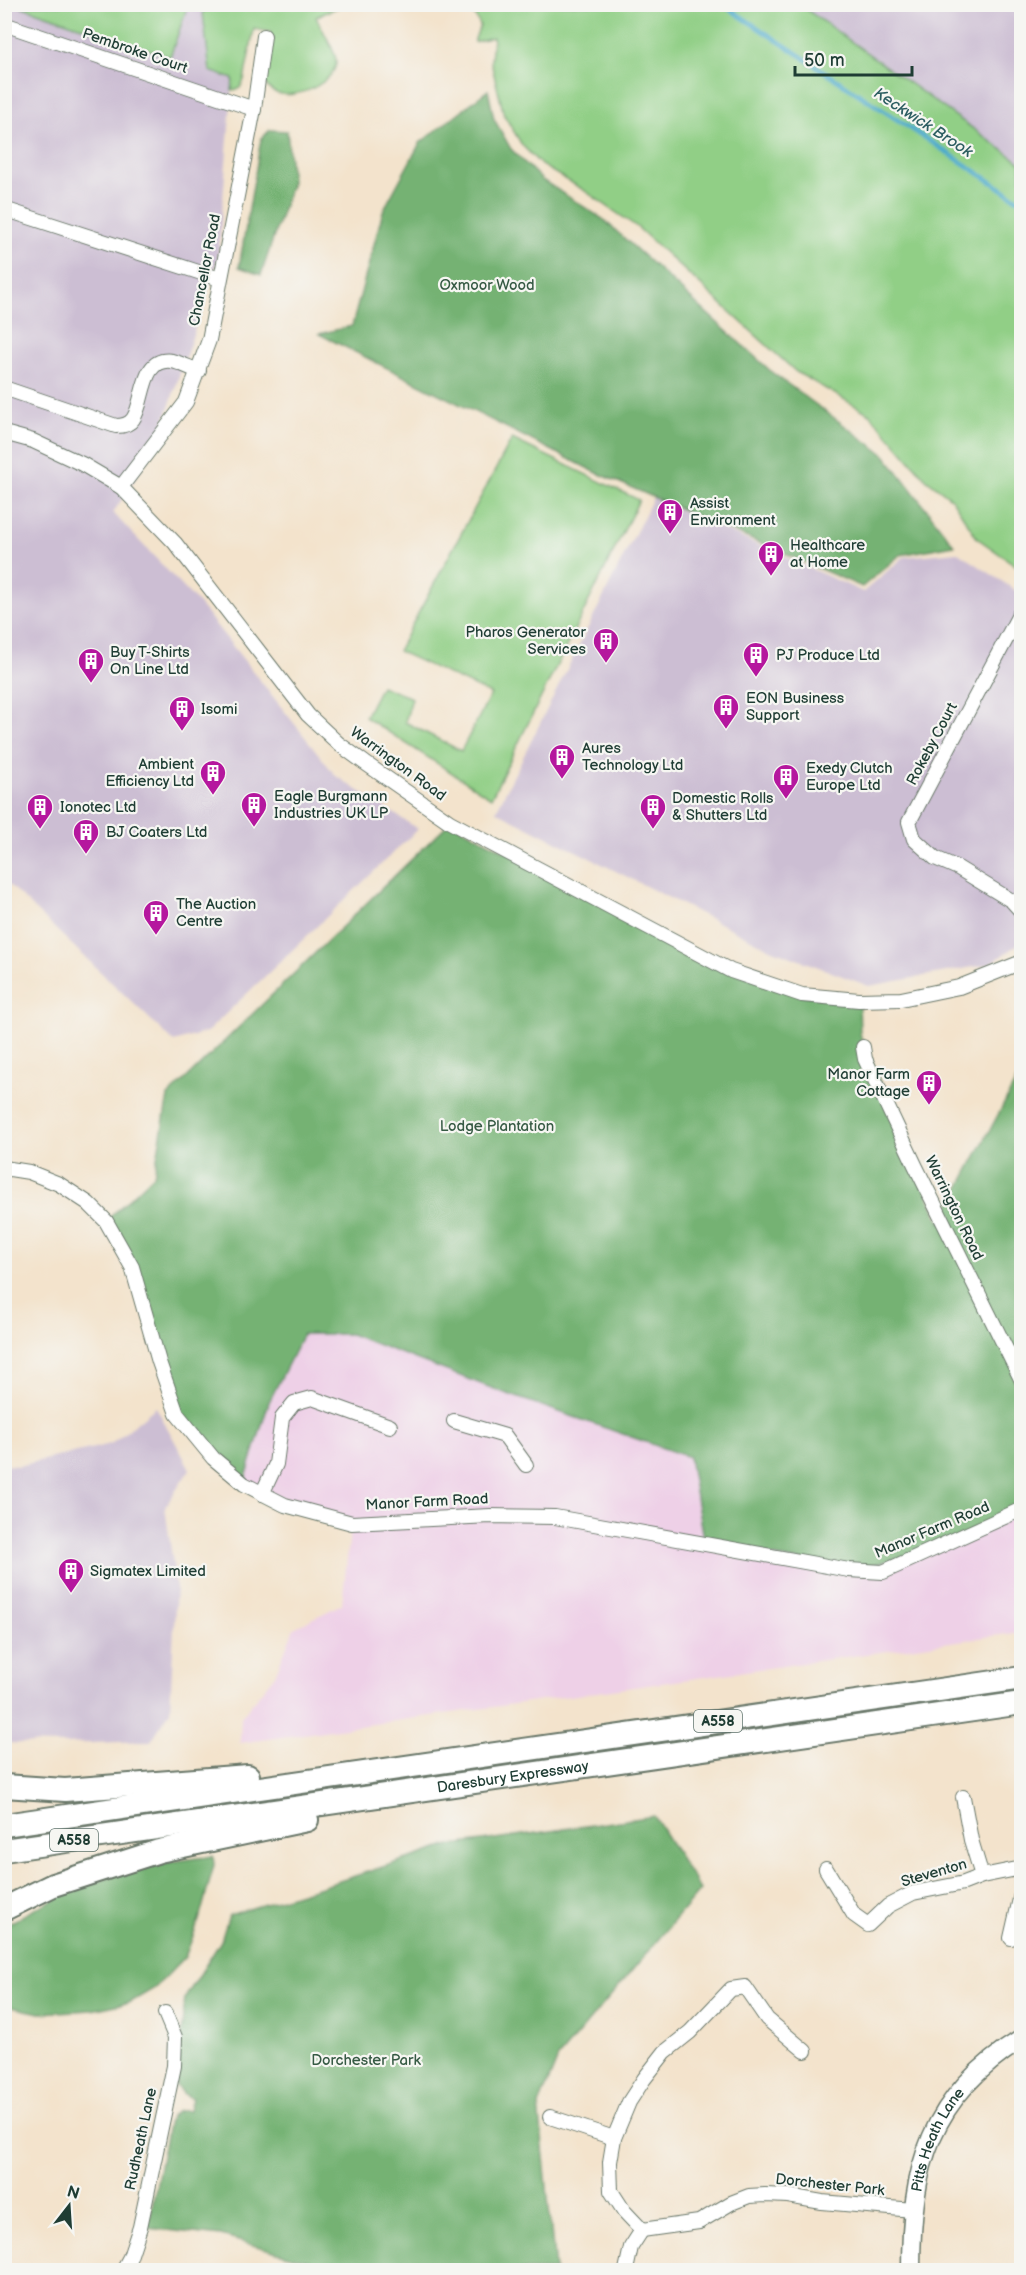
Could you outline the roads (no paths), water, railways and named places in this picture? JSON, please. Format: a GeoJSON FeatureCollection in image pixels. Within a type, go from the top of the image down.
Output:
{"type":"FeatureCollection","features":[{"type":"Feature","properties":{"kind":"main road","name":"Daresbury Expressway"},"geometry":{"type":"LineString","coordinates":[[4,1825],[1022,1678]]}},
{"type":"Feature","properties":{"kind":"main road","name":"Daresbury Expressway"},"geometry":{"type":"LineString","coordinates":[[4,1850],[1022,1703]]}},
{"type":"Feature","properties":{"kind":"main road"},"geometry":{"type":"LineString","coordinates":[[4,1786],[65,1790],[312,1771],[416,1766]]}},
{"type":"Feature","properties":{"kind":"main road"},"geometry":{"type":"LineString","coordinates":[[4,1909],[53,1885],[159,1851],[526,1775]]}},
{"type":"Feature","properties":{"kind":"street","name":"Pembroke Court"},"geometry":{"type":"LineString","coordinates":[[4,24],[254,109]]}},
{"type":"Feature","properties":{"kind":"street","name":"Chancellor Road"},"geometry":{"type":"LineString","coordinates":[[121,487],[186,402],[209,340],[254,109],[264,36]]}},
{"type":"Feature","properties":{"kind":"street"},"geometry":{"type":"LineString","coordinates":[[4,209],[220,279]]}},
{"type":"Feature","properties":{"kind":"street"},"geometry":{"type":"LineString","coordinates":[[4,388],[116,426],[125,426],[133,420],[147,374],[154,367],[162,362],[171,361],[199,371]]}},
{"type":"Feature","properties":{"kind":"street","name":"Warrington Road"},"geometry":{"type":"LineString","coordinates":[[4,433],[33,441],[82,464],[121,487],[175,543],[308,714],[339,744],[450,822],[731,971],[802,995],[859,1000],[901,999],[959,987],[1022,962]]}},
{"type":"Feature","properties":{"kind":"street","name":"Rokeby Court"},"geometry":{"type":"LineString","coordinates":[[1020,613],[909,822],[914,838],[935,858],[958,868],[1012,901],[1022,912]]}},
{"type":"Feature","properties":{"kind":"street","name":"Warrington Road"},"geometry":{"type":"LineString","coordinates":[[863,1047],[865,1059],[910,1155],[1022,1381]]}},
{"type":"Feature","properties":{"kind":"street","name":"Manor Farm Road"},"geometry":{"type":"LineString","coordinates":[[4,1168],[29,1172],[59,1184],[88,1203],[106,1221],[132,1267],[159,1362],[177,1414],[213,1458],[244,1484],[285,1505],[351,1523],[490,1516],[555,1517],[849,1570],[883,1572],[1022,1509]]}},
{"type":"Feature","properties":{"kind":"street"},"geometry":{"type":"LineString","coordinates":[[262,1494],[276,1464],[282,1418],[294,1403],[312,1398],[390,1426]]}},
{"type":"Feature","properties":{"kind":"street"},"geometry":{"type":"LineString","coordinates":[[454,1421],[505,1436],[526,1465]]}},
{"type":"Feature","properties":{"kind":"street","name":"Steventon"},"geometry":{"type":"LineString","coordinates":[[963,1797],[971,1840],[982,1876]]}},
{"type":"Feature","properties":{"kind":"street","name":"Steventon"},"geometry":{"type":"LineString","coordinates":[[826,1869],[854,1915],[868,1926],[888,1906],[913,1893],[1022,1868]]}},
{"type":"Feature","properties":{"kind":"street"},"geometry":{"type":"LineString","coordinates":[[1011,1938],[1022,1890]]}},
{"type":"Feature","properties":{"kind":"street"},"geometry":{"type":"LineString","coordinates":[[626,2271],[627,2258],[642,2230],[624,2211],[611,2191],[610,2162],[614,2138],[629,2102],[665,2052],[690,2032],[731,1989],[745,1988],[767,2019],[805,2051]]}},
{"type":"Feature","properties":{"kind":"street","name":"Rudheath Lane"},"geometry":{"type":"LineString","coordinates":[[123,2271],[140,2227],[174,2066],[175,2037],[165,2013]]}},
{"type":"Feature","properties":{"kind":"street","name":"Pitts Heath Lane"},"geometry":{"type":"LineString","coordinates":[[911,2271],[916,2182],[923,2157],[938,2122],[959,2090],[981,2068],[1022,2039]]}},
{"type":"Feature","properties":{"kind":"street"},"geometry":{"type":"LineString","coordinates":[[550,2117],[614,2138]]}},
{"type":"Feature","properties":{"kind":"street","name":"Dorchester Park"},"geometry":{"type":"LineString","coordinates":[[642,2230],[699,2222],[731,2203],[749,2196],[788,2196],[822,2202],[913,2210]]}},
{"type":"Feature","properties":{"kind":"waterway","name":"Keckwick Brook"},"geometry":{"type":"LineString","coordinates":[[722,4],[1022,202]]}},
{"type":"Feature","properties":{"kind":"place","name":"Assist Environment"},"geometry":{"type":"Point","coordinates":[670,535]}},
{"type":"Feature","properties":{"kind":"place","name":"Healthcare at Home"},"geometry":{"type":"Point","coordinates":[771,577]}},
{"type":"Feature","properties":{"kind":"place","name":"Pharos Generator Services"},"geometry":{"type":"Point","coordinates":[606,664]}},
{"type":"Feature","properties":{"kind":"place","name":"PJ Produce Ltd"},"geometry":{"type":"Point","coordinates":[756,678]}},
{"type":"Feature","properties":{"kind":"place","name":"Buy T-Shirts On Line Ltd"},"geometry":{"type":"Point","coordinates":[91,684]}},
{"type":"Feature","properties":{"kind":"place","name":"EON Business Support"},"geometry":{"type":"Point","coordinates":[726,730]}},
{"type":"Feature","properties":{"kind":"place","name":"Isomi"},"geometry":{"type":"Point","coordinates":[182,732]}},
{"type":"Feature","properties":{"kind":"place","name":"Aures Technology Ltd"},"geometry":{"type":"Point","coordinates":[562,780]}},
{"type":"Feature","properties":{"kind":"place","name":"Ambient Efficiency Ltd"},"geometry":{"type":"Point","coordinates":[213,796]}},
{"type":"Feature","properties":{"kind":"place","name":"Exedy Clutch Europe Ltd"},"geometry":{"type":"Point","coordinates":[786,800]}},
{"type":"Feature","properties":{"kind":"place","name":"Eagle Burgmann Industries UK LP"},"geometry":{"type":"Point","coordinates":[254,828]}},
{"type":"Feature","properties":{"kind":"place","name":"Ionotec Ltd"},"geometry":{"type":"Point","coordinates":[40,830]}},
{"type":"Feature","properties":{"kind":"place","name":"Domestic Rolls & Shutters Ltd"},"geometry":{"type":"Point","coordinates":[653,830]}},
{"type":"Feature","properties":{"kind":"place","name":"BJ Coaters Ltd"},"geometry":{"type":"Point","coordinates":[86,855]}},
{"type":"Feature","properties":{"kind":"place","name":"The Auction Centre"},"geometry":{"type":"Point","coordinates":[156,936]}},
{"type":"Feature","properties":{"kind":"place","name":"Manor Farm Cottage"},"geometry":{"type":"Point","coordinates":[929,1106]}},
{"type":"Feature","properties":{"kind":"place","name":"Sigmatex Limited"},"geometry":{"type":"Point","coordinates":[71,1594]}},
{"type":"Feature","properties":{"kind":"park label","name":"Oxmoor Wood"},"geometry":{"type":"Point","coordinates":[487,285]}},
{"type":"Feature","properties":{"kind":"park label","name":"Lodge Plantation"},"geometry":{"type":"Point","coordinates":[497,1126]}}]}
